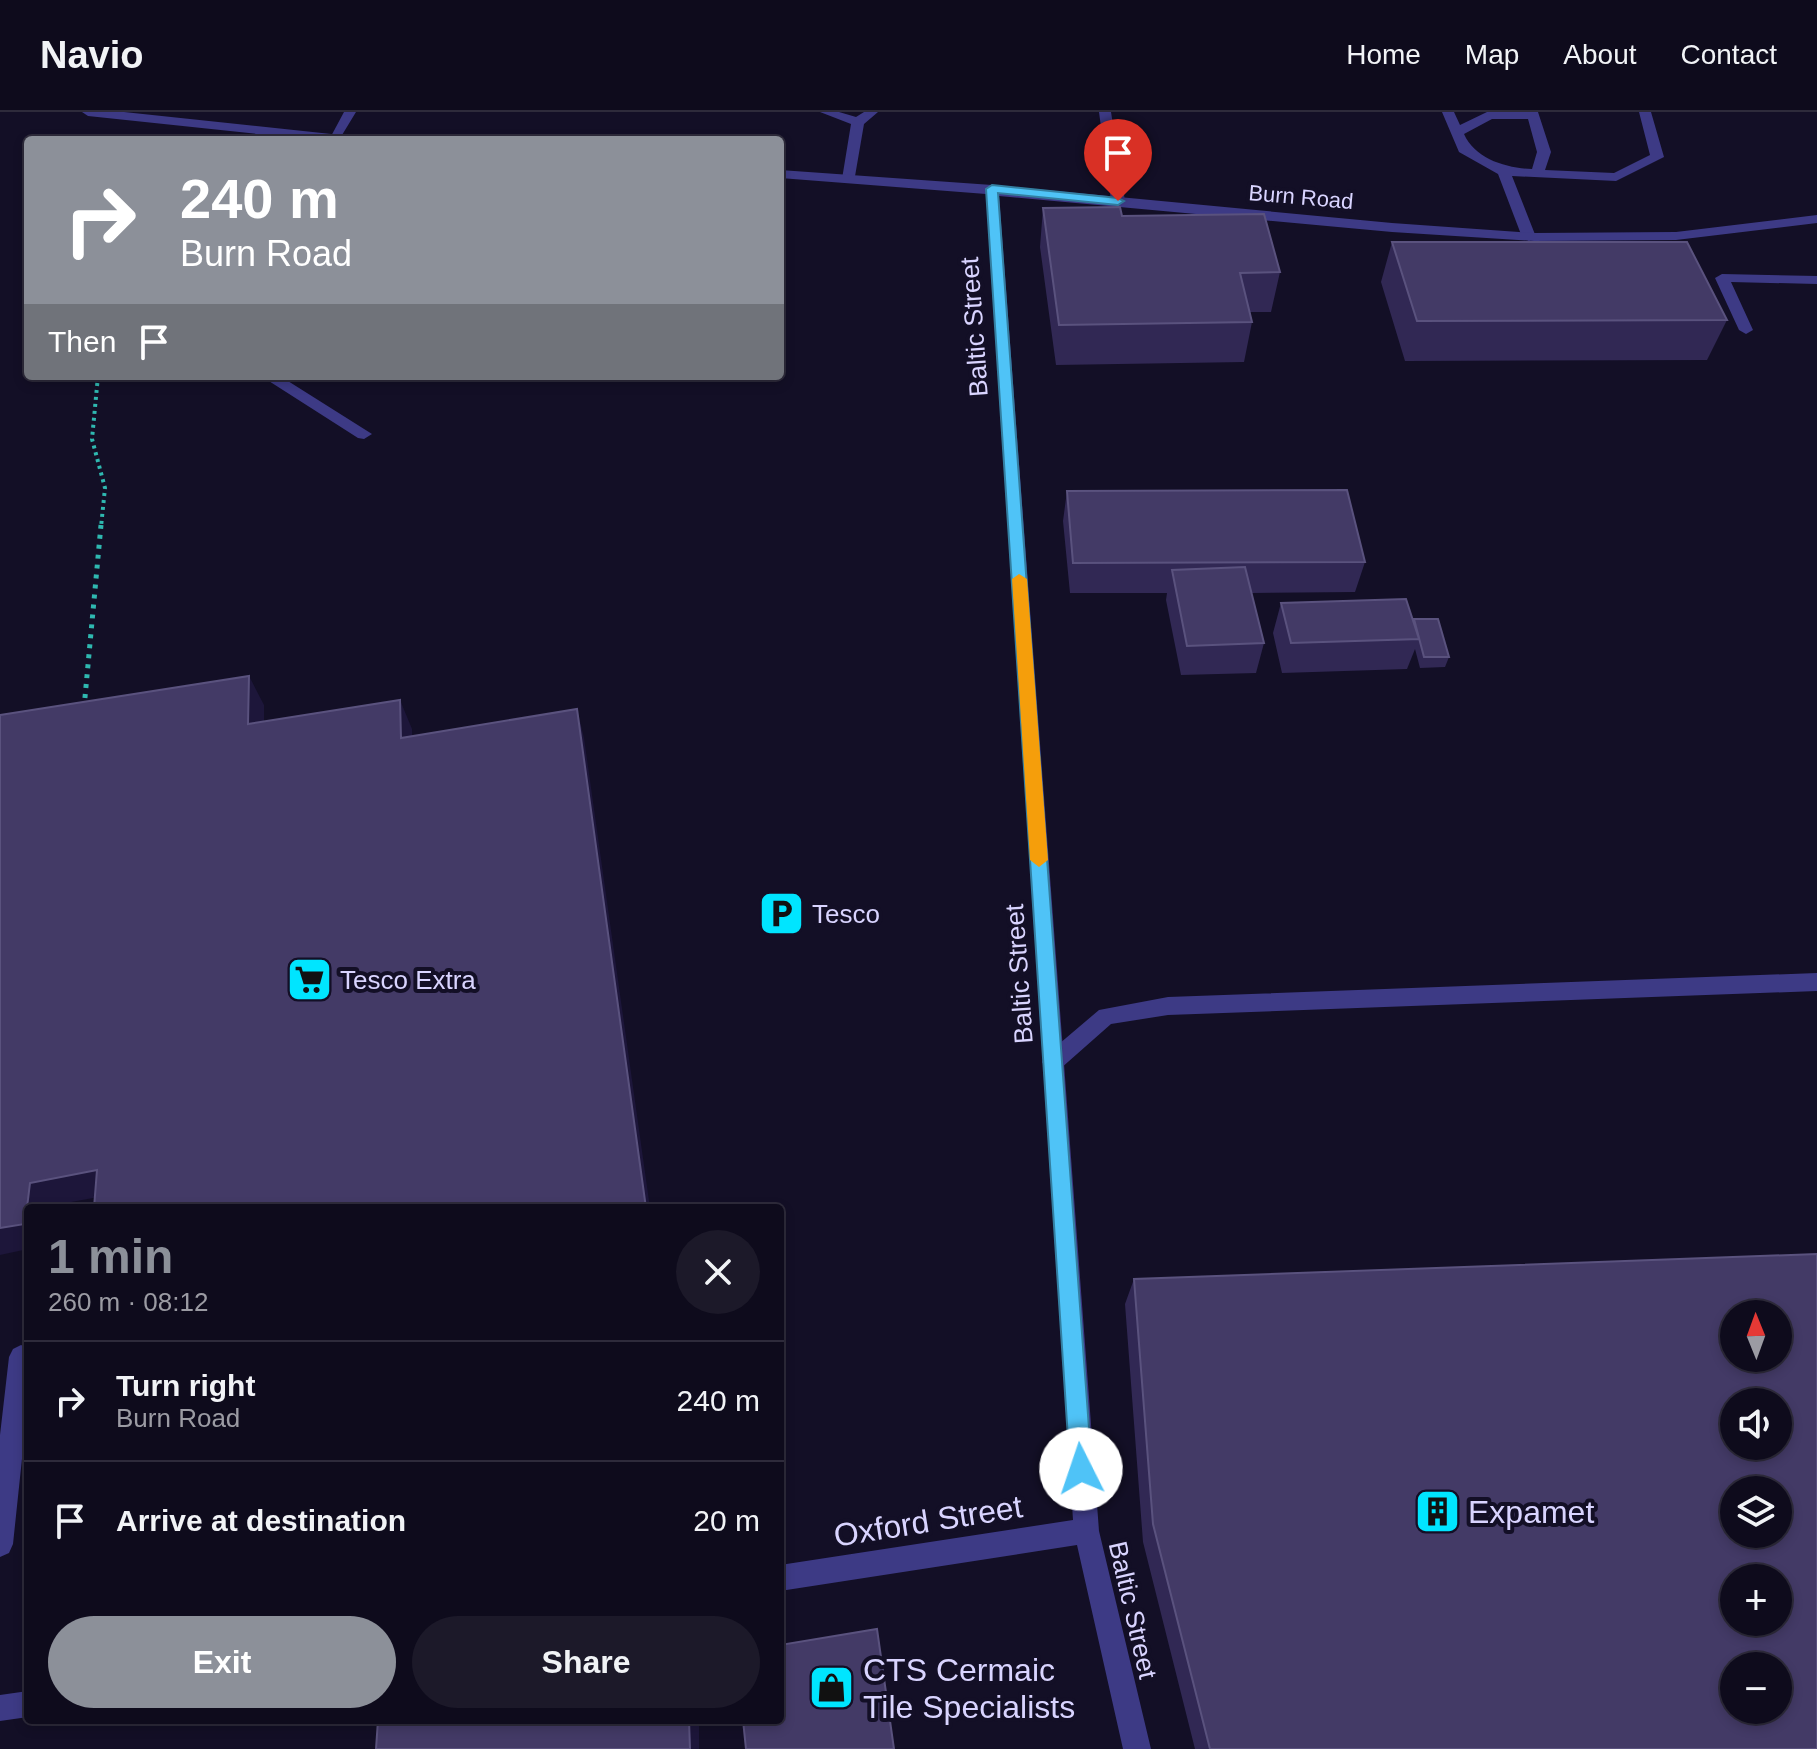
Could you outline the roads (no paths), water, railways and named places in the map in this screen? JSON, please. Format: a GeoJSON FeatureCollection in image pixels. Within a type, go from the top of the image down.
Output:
{"type":"FeatureCollection","features":[{"type":"Feature","properties":{"kind":"street"},"geometry":{"type":"LineString","coordinates":[[88,112],[315,136]]}},
{"type":"Feature","properties":{"kind":"street"},"geometry":{"type":"LineString","coordinates":[[335,136],[350,112]]}},
{"type":"Feature","properties":{"kind":"street"},"geometry":{"type":"LineString","coordinates":[[826,112],[858,122]]}},
{"type":"Feature","properties":{"kind":"street"},"geometry":{"type":"LineString","coordinates":[[849,179],[858,122],[872,112]]}},
{"type":"Feature","properties":{"kind":"street"},"geometry":{"type":"LineString","coordinates":[[1105,112],[1118,201]]}},
{"type":"Feature","properties":{"kind":"street"},"geometry":{"type":"LineString","coordinates":[[1448,112],[1464,149],[1504,172],[1616,177],[1657,157],[1645,112]]}},
{"type":"Feature","properties":{"kind":"street"},"geometry":{"type":"LineString","coordinates":[[1457,132],[1490,115],[1532,113],[1544,152],[1537,174]]}},
{"type":"Feature","properties":{"kind":"street"},"geometry":{"type":"LineString","coordinates":[[1504,172],[1529,237]]}},
{"type":"Feature","properties":{"kind":"street","name":"Burn Road"},"geometry":{"type":"LineString","coordinates":[[784,174],[992,189],[1479,236],[1589,239],[1717,232],[1817,219]]}},
{"type":"Feature","properties":{"kind":"street","name":"Baltic Street"},"geometry":{"type":"LineString","coordinates":[[992,189],[1086,1531],[1137,1749]]}},
{"type":"Feature","properties":{"kind":"street"},"geometry":{"type":"LineString","coordinates":[[1746,330],[1722,278],[1817,280]]}},
{"type":"Feature","properties":{"kind":"street"},"geometry":{"type":"LineString","coordinates":[[276,380],[364,434]]}},
{"type":"Feature","properties":{"kind":"street"},"geometry":{"type":"LineString","coordinates":[[1053,1062],[1106,1016],[1168,1006],[1817,982]]}},
{"type":"Feature","properties":{"kind":"street"},"geometry":{"type":"LineString","coordinates":[[0,1544],[21,1357]]}},
{"type":"Feature","properties":{"kind":"street","name":"Oxford Street"},"geometry":{"type":"LineString","coordinates":[[784,1577],[1086,1531]]}},
{"type":"Feature","properties":{"kind":"street"},"geometry":{"type":"LineString","coordinates":[[0,1708],[24,1705]]}},
{"type":"Feature","properties":{"kind":"place","name":"Tesco"},"geometry":{"type":"Point","coordinates":[781,914]}},
{"type":"Feature","properties":{"kind":"place","name":"Tesco Extra"},"geometry":{"type":"Point","coordinates":[309,980]}},
{"type":"Feature","properties":{"kind":"place","name":"Expamet"},"geometry":{"type":"Point","coordinates":[1437,1512]}},
{"type":"Feature","properties":{"kind":"place","name":"CTS Cermaic Tile Specialists"},"geometry":{"type":"Point","coordinates":[832,1688]}}]}
